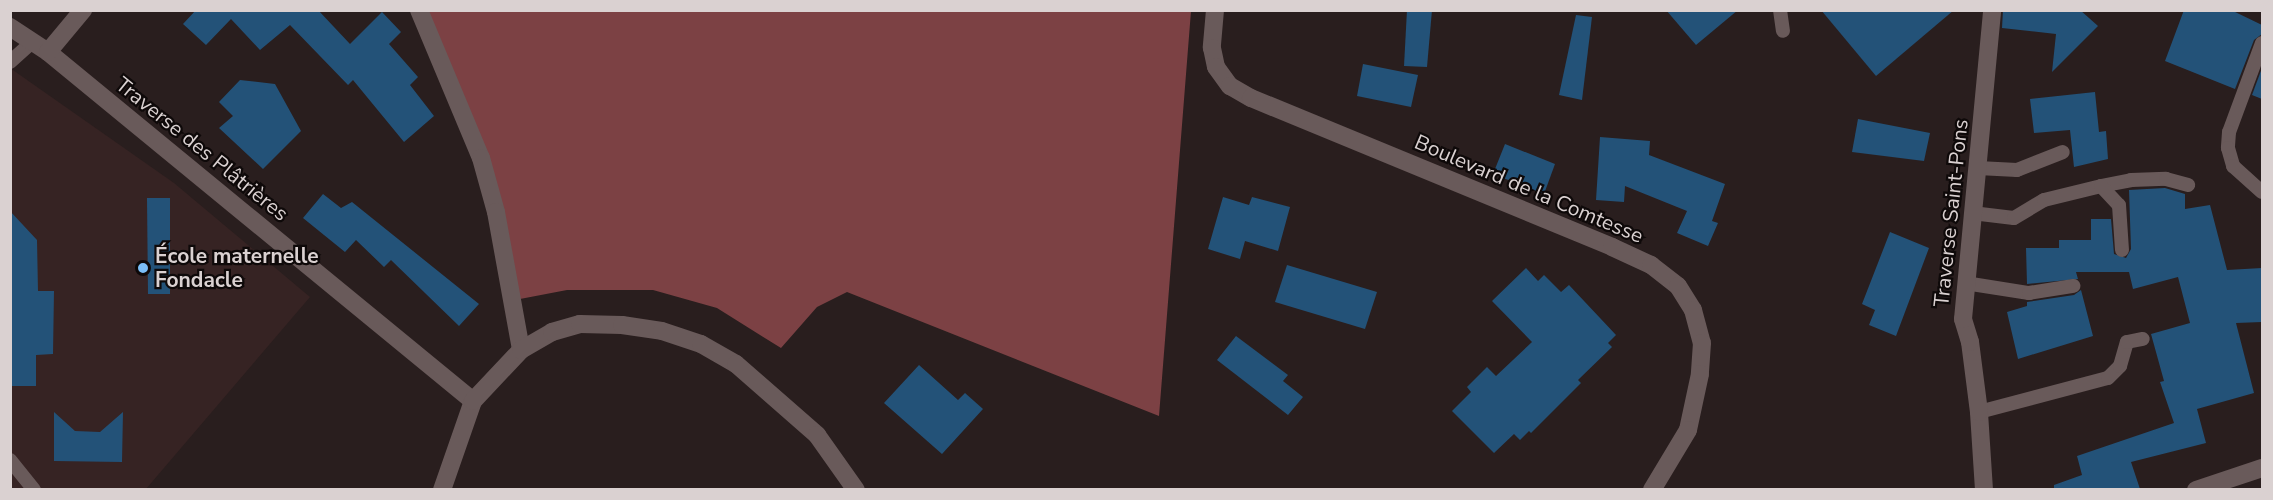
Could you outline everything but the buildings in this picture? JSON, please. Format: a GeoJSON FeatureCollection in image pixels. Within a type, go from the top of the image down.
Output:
{"type":"FeatureCollection","features":[{"type":"Feature","properties":{"kind":"street"},"geometry":{"type":"LineString","coordinates":[[48,52],[83,10]]}},
{"type":"Feature","properties":{"kind":"street"},"geometry":{"type":"LineString","coordinates":[[419,10],[481,158],[496,212],[521,350]]}},
{"type":"Feature","properties":{"kind":"street","name":"Boulevard de la Comtesse"},"geometry":{"type":"LineString","coordinates":[[1215,10],[1212,48],[1216,68],[1230,86],[1251,98],[1612,247],[1651,265],[1678,286],[1693,310],[1702,343],[1700,374],[1688,430],[1652,489]]}},
{"type":"Feature","properties":{"kind":"street","name":"Traverse Saint-Pons"},"geometry":{"type":"LineString","coordinates":[[1984,489],[1979,412],[1970,342],[1963,319],[1992,10]]}},
{"type":"Feature","properties":{"kind":"street","name":"Traverse des Plâtrières"},"geometry":{"type":"LineString","coordinates":[[10,27],[48,52],[473,401]]}},
{"type":"Feature","properties":{"kind":"street"},"geometry":{"type":"LineString","coordinates":[[442,489],[473,401],[521,350],[552,332],[580,324],[621,324],[662,331],[701,344],[736,364],[778,397],[817,435],[856,489]]}},
{"type":"Feature","properties":{"kind":"street"},"geometry":{"type":"LineString","coordinates":[[2196,489],[2262,468]]}},
{"type":"Feature","properties":{"kind":"lane"},"geometry":{"type":"LineString","coordinates":[[1780,10],[1783,31]]}},
{"type":"Feature","properties":{"kind":"lane"},"geometry":{"type":"LineString","coordinates":[[10,62],[33,42]]}},
{"type":"Feature","properties":{"kind":"lane"},"geometry":{"type":"LineString","coordinates":[[2262,43],[2229,132],[2228,148],[2233,166],[2262,192]]}},
{"type":"Feature","properties":{"kind":"lane"},"geometry":{"type":"LineString","coordinates":[[1978,168],[2017,170],[2063,152]]}},
{"type":"Feature","properties":{"kind":"lane"},"geometry":{"type":"LineString","coordinates":[[1972,213],[2014,218],[2044,200],[2131,180],[2166,179],[2188,185]]}},
{"type":"Feature","properties":{"kind":"lane"},"geometry":{"type":"LineString","coordinates":[[2101,186],[2119,205],[2122,250]]}},
{"type":"Feature","properties":{"kind":"lane"},"geometry":{"type":"LineString","coordinates":[[1965,283],[2029,292],[2073,286]]}},
{"type":"Feature","properties":{"kind":"lane"},"geometry":{"type":"LineString","coordinates":[[1979,412],[2108,378],[2120,366],[2127,342],[2143,339]]}},
{"type":"Feature","properties":{"kind":"lane"},"geometry":{"type":"LineString","coordinates":[[10,460],[34,489]]}},
{"type":"Feature","properties":{"kind":"shaded area"},"geometry":{"type":"Polygon","coordinates":[[[426,11],[1191,11],[1159,416],[847,292],[817,307],[781,348],[717,308],[653,290],[567,290],[520,299],[426,11]]]}},
{"type":"Feature","properties":{"kind":"shaded area","name":"École maternelle Fondacle"},"geometry":{"type":"Polygon","coordinates":[[[10,68],[174,183],[310,297],[146,489],[11,489],[10,68]]]}},
{"type":"Feature","properties":{"kind":"place","name":"École maternelle Fondacle"},"geometry":{"type":"Point","coordinates":[143,268]}}]}
